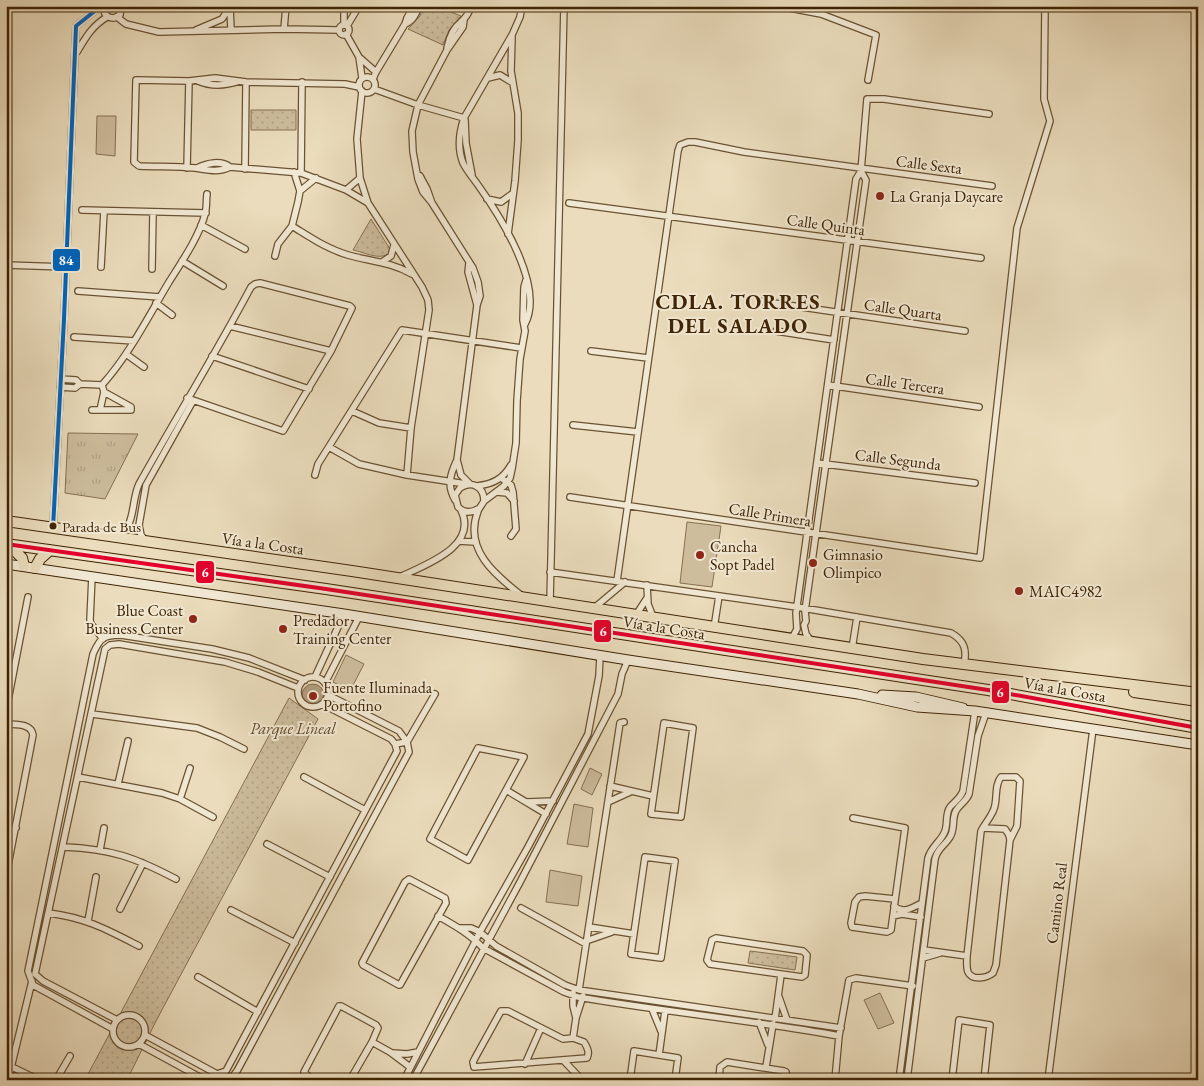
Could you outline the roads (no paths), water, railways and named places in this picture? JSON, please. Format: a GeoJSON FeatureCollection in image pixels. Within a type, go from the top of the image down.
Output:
{"type":"FeatureCollection","features":[{"type":"Feature","properties":{"kind":"highway","name":"Vía a la Costa"},"geometry":{"type":"LineString","coordinates":[[6,521],[398,578],[852,649],[1044,676],[1198,693]]}},
{"type":"Feature","properties":{"kind":"highway","name":"Vía a la Costa"},"geometry":{"type":"LineString","coordinates":[[7,545],[334,590],[988,690],[1198,728]]}},
{"type":"Feature","properties":{"kind":"highway"},"geometry":{"type":"LineString","coordinates":[[7,545],[22,558],[24,566]]}},
{"type":"Feature","properties":{"kind":"highway"},"geometry":{"type":"LineString","coordinates":[[35,568],[40,559],[50,550]]}},
{"type":"Feature","properties":{"kind":"highway"},"geometry":{"type":"LineString","coordinates":[[1044,676],[1198,701]]}},
{"type":"Feature","properties":{"kind":"highway"},"geometry":{"type":"LineString","coordinates":[[1156,721],[1198,722]]}},
{"type":"Feature","properties":{"kind":"street"},"geometry":{"type":"LineString","coordinates":[[117,17],[121,12],[121,6]]}},
{"type":"Feature","properties":{"kind":"street"},"geometry":{"type":"LineString","coordinates":[[284,29],[286,6]]}},
{"type":"Feature","properties":{"kind":"street"},"geometry":{"type":"LineString","coordinates":[[344,6],[345,25],[349,30],[346,34]]}},
{"type":"Feature","properties":{"kind":"street"},"geometry":{"type":"LineString","coordinates":[[76,54],[88,32],[107,17],[117,17],[126,24],[159,32],[284,29],[339,30],[359,6]]}},
{"type":"Feature","properties":{"kind":"street"},"geometry":{"type":"LineString","coordinates":[[362,105],[375,84],[373,79],[376,72],[414,6]]}},
{"type":"Feature","properties":{"kind":"street"},"geometry":{"type":"LineString","coordinates":[[405,24],[410,22],[419,6]]}},
{"type":"Feature","properties":{"kind":"street"},"geometry":{"type":"LineString","coordinates":[[398,578],[440,557],[454,547],[460,541],[465,525],[461,510],[451,492],[449,481],[457,460],[476,305],[468,272],[469,263],[432,203],[423,192],[418,179],[413,152],[412,131],[418,105],[447,50],[449,39],[459,23],[464,20],[471,6]]}},
{"type":"Feature","properties":{"kind":"street"},"geometry":{"type":"LineString","coordinates":[[522,6],[520,17],[512,35],[464,118],[472,177],[508,234],[528,285],[530,311],[525,324],[521,348],[516,443],[511,474],[508,482],[484,501],[478,510],[474,530],[475,542],[479,552],[490,568],[525,599]]}},
{"type":"Feature","properties":{"kind":"street"},"geometry":{"type":"LineString","coordinates":[[550,602],[564,6]]}},
{"type":"Feature","properties":{"kind":"street"},"geometry":{"type":"LineString","coordinates":[[779,6],[821,14],[876,35],[868,80]]}},
{"type":"Feature","properties":{"kind":"street","name":"Calle Primera"},"geometry":{"type":"LineString","coordinates":[[570,497],[807,534],[980,558],[1017,228],[1050,121],[1044,99],[1045,6]]}},
{"type":"Feature","properties":{"kind":"street"},"geometry":{"type":"LineString","coordinates":[[53,528],[76,26],[96,10],[104,7],[107,17]]}},
{"type":"Feature","properties":{"kind":"street"},"geometry":{"type":"LineString","coordinates":[[230,7],[231,30]]}},
{"type":"Feature","properties":{"kind":"street"},"geometry":{"type":"LineString","coordinates":[[222,31],[222,20],[230,7]]}},
{"type":"Feature","properties":{"kind":"street"},"geometry":{"type":"LineString","coordinates":[[191,32],[222,20]]}},
{"type":"Feature","properties":{"kind":"street"},"geometry":{"type":"LineString","coordinates":[[339,30],[342,35],[346,34]]}},
{"type":"Feature","properties":{"kind":"street"},"geometry":{"type":"LineString","coordinates":[[346,34],[359,57],[376,72]]}},
{"type":"Feature","properties":{"kind":"street"},"geometry":{"type":"LineString","coordinates":[[508,234],[517,167],[518,140],[518,113],[511,57],[512,35]]}},
{"type":"Feature","properties":{"kind":"street"},"geometry":{"type":"LineString","coordinates":[[359,57],[362,105],[357,139],[360,178],[368,203],[422,287],[428,300],[429,310],[411,428],[407,475]]}},
{"type":"Feature","properties":{"kind":"street"},"geometry":{"type":"LineString","coordinates":[[487,78],[500,75],[513,83]]}},
{"type":"Feature","properties":{"kind":"street"},"geometry":{"type":"LineString","coordinates":[[361,84],[368,76],[373,79]]}},
{"type":"Feature","properties":{"kind":"street"},"geometry":{"type":"LineString","coordinates":[[368,203],[346,190],[316,178],[297,173],[230,167],[224,170],[207,171],[197,168],[136,165],[134,162],[134,144],[136,80],[215,78],[243,81],[361,84],[372,91],[464,118]]}},
{"type":"Feature","properties":{"kind":"street"},"geometry":{"type":"LineString","coordinates":[[188,168],[192,80]]}},
{"type":"Feature","properties":{"kind":"street"},"geometry":{"type":"LineString","coordinates":[[243,81],[245,169]]}},
{"type":"Feature","properties":{"kind":"street"},"geometry":{"type":"LineString","coordinates":[[274,256],[278,244],[292,226],[300,191],[297,173],[302,82]]}},
{"type":"Feature","properties":{"kind":"street"},"geometry":{"type":"LineString","coordinates":[[791,640],[797,629],[797,607],[856,179],[861,170],[867,99],[884,99],[988,114]]}},
{"type":"Feature","properties":{"kind":"street","name":"Calle Sexta"},"geometry":{"type":"LineString","coordinates":[[667,215],[678,150],[680,145],[684,143],[695,142],[744,152],[861,170],[992,186]]}},
{"type":"Feature","properties":{"kind":"street"},"geometry":{"type":"LineString","coordinates":[[813,643],[806,634],[804,625],[866,180],[861,170]]}},
{"type":"Feature","properties":{"kind":"street"},"geometry":{"type":"LineString","coordinates":[[300,191],[316,178]]}},
{"type":"Feature","properties":{"kind":"street"},"geometry":{"type":"LineString","coordinates":[[346,190],[360,178]]}},
{"type":"Feature","properties":{"kind":"street"},"geometry":{"type":"LineString","coordinates":[[102,385],[126,354],[182,261],[206,213],[207,194]]}},
{"type":"Feature","properties":{"kind":"street"},"geometry":{"type":"LineString","coordinates":[[486,198],[501,202],[512,194]]}},
{"type":"Feature","properties":{"kind":"street","name":"Calle Quinta"},"geometry":{"type":"LineString","coordinates":[[569,203],[981,258]]}},
{"type":"Feature","properties":{"kind":"street"},"geometry":{"type":"LineString","coordinates":[[82,210],[206,213]]}},
{"type":"Feature","properties":{"kind":"street"},"geometry":{"type":"LineString","coordinates":[[101,268],[104,210]]}},
{"type":"Feature","properties":{"kind":"street"},"geometry":{"type":"LineString","coordinates":[[152,269],[153,212]]}},
{"type":"Feature","properties":{"kind":"street"},"geometry":{"type":"LineString","coordinates":[[617,580],[667,215]]}},
{"type":"Feature","properties":{"kind":"street"},"geometry":{"type":"LineString","coordinates":[[201,225],[245,249]]}},
{"type":"Feature","properties":{"kind":"street"},"geometry":{"type":"LineString","coordinates":[[292,226],[331,250],[382,262],[414,275]]}},
{"type":"Feature","properties":{"kind":"street"},"geometry":{"type":"LineString","coordinates":[[382,262],[391,256],[394,246]]}},
{"type":"Feature","properties":{"kind":"street"},"geometry":{"type":"LineString","coordinates":[[182,261],[223,286]]}},
{"type":"Feature","properties":{"kind":"street"},"geometry":{"type":"LineString","coordinates":[[6,265],[66,267]]}},
{"type":"Feature","properties":{"kind":"street"},"geometry":{"type":"LineString","coordinates":[[145,540],[141,535],[139,525],[146,485],[190,399],[212,356],[251,287],[260,283],[350,306],[352,310],[331,350],[283,431],[190,399]]}},
{"type":"Feature","properties":{"kind":"street"},"geometry":{"type":"LineString","coordinates":[[78,291],[160,297]]}},
{"type":"Feature","properties":{"kind":"street","name":"Calle Quarta"},"geometry":{"type":"LineString","coordinates":[[760,302],[965,331]]}},
{"type":"Feature","properties":{"kind":"street"},"geometry":{"type":"LineString","coordinates":[[156,303],[172,315]]}},
{"type":"Feature","properties":{"kind":"street"},"geometry":{"type":"LineString","coordinates":[[230,326],[331,350]]}},
{"type":"Feature","properties":{"kind":"street"},"geometry":{"type":"LineString","coordinates":[[315,476],[318,464],[399,332],[405,330],[521,348]]}},
{"type":"Feature","properties":{"kind":"street"},"geometry":{"type":"LineString","coordinates":[[776,332],[834,340]]}},
{"type":"Feature","properties":{"kind":"street"},"geometry":{"type":"LineString","coordinates":[[74,337],[134,341]]}},
{"type":"Feature","properties":{"kind":"street"},"geometry":{"type":"LineString","coordinates":[[591,351],[648,358]]}},
{"type":"Feature","properties":{"kind":"street"},"geometry":{"type":"LineString","coordinates":[[126,354],[144,367]]}},
{"type":"Feature","properties":{"kind":"street"},"geometry":{"type":"LineString","coordinates":[[212,356],[309,389]]}},
{"type":"Feature","properties":{"kind":"street"},"geometry":{"type":"LineString","coordinates":[[61,379],[76,380],[80,384],[102,385]]}},
{"type":"Feature","properties":{"kind":"street"},"geometry":{"type":"LineString","coordinates":[[60,387],[75,388],[80,384]]}},
{"type":"Feature","properties":{"kind":"street"},"geometry":{"type":"LineString","coordinates":[[100,410],[104,392],[102,385]]}},
{"type":"Feature","properties":{"kind":"street","name":"Calle Tercera"},"geometry":{"type":"LineString","coordinates":[[828,386],[978,407]]}},
{"type":"Feature","properties":{"kind":"street"},"geometry":{"type":"LineString","coordinates":[[92,410],[130,411],[131,408],[104,392]]}},
{"type":"Feature","properties":{"kind":"street"},"geometry":{"type":"LineString","coordinates":[[119,536],[130,523],[134,496],[139,484],[190,399]]}},
{"type":"Feature","properties":{"kind":"street"},"geometry":{"type":"LineString","coordinates":[[352,410],[379,423],[411,428]]}},
{"type":"Feature","properties":{"kind":"street"},"geometry":{"type":"LineString","coordinates":[[573,425],[638,432]]}},
{"type":"Feature","properties":{"kind":"street"},"geometry":{"type":"LineString","coordinates":[[329,447],[359,464],[407,475],[477,486],[492,483],[501,478],[514,460]]}},
{"type":"Feature","properties":{"kind":"street"},"geometry":{"type":"LineString","coordinates":[[457,460],[461,475],[469,484]]}},
{"type":"Feature","properties":{"kind":"street","name":"Calle Segunda"},"geometry":{"type":"LineString","coordinates":[[817,463],[975,483]]}},
{"type":"Feature","properties":{"kind":"street"},"geometry":{"type":"LineString","coordinates":[[501,478],[508,482],[512,488],[516,529],[511,536]]}},
{"type":"Feature","properties":{"kind":"street"},"geometry":{"type":"LineString","coordinates":[[455,500],[457,491],[469,484]]}},
{"type":"Feature","properties":{"kind":"street"},"geometry":{"type":"LineString","coordinates":[[477,486],[481,490],[484,501]]}},
{"type":"Feature","properties":{"kind":"street"},"geometry":{"type":"LineString","coordinates":[[497,492],[507,493],[514,501]]}},
{"type":"Feature","properties":{"kind":"street"},"geometry":{"type":"LineString","coordinates":[[134,496],[144,498]]}},
{"type":"Feature","properties":{"kind":"street"},"geometry":{"type":"LineString","coordinates":[[461,510],[470,512],[478,510]]}},
{"type":"Feature","properties":{"kind":"street"},"geometry":{"type":"LineString","coordinates":[[460,541],[475,542]]}},
{"type":"Feature","properties":{"kind":"street"},"geometry":{"type":"LineString","coordinates":[[6,564],[344,614],[600,656],[858,694],[916,697],[950,704],[975,712],[1198,745]]}},
{"type":"Feature","properties":{"kind":"street"},"geometry":{"type":"LineString","coordinates":[[550,572],[797,607],[951,633],[964,643],[966,650],[964,665]]}},
{"type":"Feature","properties":{"kind":"street"},"geometry":{"type":"LineString","coordinates":[[92,576],[90,620],[103,639]]}},
{"type":"Feature","properties":{"kind":"street"},"geometry":{"type":"LineString","coordinates":[[594,608],[625,582]]}},
{"type":"Feature","properties":{"kind":"street"},"geometry":{"type":"LineString","coordinates":[[647,585],[647,598],[650,613],[653,617]]}},
{"type":"Feature","properties":{"kind":"street"},"geometry":{"type":"LineString","coordinates":[[714,628],[719,596]]}},
{"type":"Feature","properties":{"kind":"street"},"geometry":{"type":"LineString","coordinates":[[6,712],[28,597]]}},
{"type":"Feature","properties":{"kind":"street"},"geometry":{"type":"LineString","coordinates":[[636,615],[647,598]]}},
{"type":"Feature","properties":{"kind":"street"},"geometry":{"type":"LineString","coordinates":[[315,677],[344,614]]}},
{"type":"Feature","properties":{"kind":"street"},"geometry":{"type":"LineString","coordinates":[[304,680],[298,688],[298,697],[304,705],[313,708],[322,704],[328,695],[325,683],[359,617]]}},
{"type":"Feature","properties":{"kind":"street"},"geometry":{"type":"LineString","coordinates":[[852,649],[857,617]]}},
{"type":"Feature","properties":{"kind":"street"},"geometry":{"type":"LineString","coordinates":[[335,634],[347,639]]}},
{"type":"Feature","properties":{"kind":"street"},"geometry":{"type":"LineString","coordinates":[[113,1029],[32,983],[28,971],[93,654],[98,642],[108,636],[121,636],[212,649],[249,658],[304,680],[315,677],[325,683]]}},
{"type":"Feature","properties":{"kind":"street"},"geometry":{"type":"LineString","coordinates":[[8,1080],[49,913],[106,649],[119,644],[225,662],[258,672],[298,688]]}},
{"type":"Feature","properties":{"kind":"street"},"geometry":{"type":"LineString","coordinates":[[183,655],[185,645]]}},
{"type":"Feature","properties":{"kind":"street"},"geometry":{"type":"LineString","coordinates":[[326,655],[336,660]]}},
{"type":"Feature","properties":{"kind":"street"},"geometry":{"type":"LineString","coordinates":[[404,1080],[480,932],[588,734],[599,676],[600,656]]}},
{"type":"Feature","properties":{"kind":"street"},"geometry":{"type":"LineString","coordinates":[[413,1080],[618,694],[622,674],[628,660]]}},
{"type":"Feature","properties":{"kind":"street"},"geometry":{"type":"LineString","coordinates":[[395,744],[406,742],[434,694]]}},
{"type":"Feature","properties":{"kind":"street"},"geometry":{"type":"LineString","coordinates":[[230,1080],[237,1071],[409,752],[399,730],[328,695]]}},
{"type":"Feature","properties":{"kind":"street"},"geometry":{"type":"LineString","coordinates":[[224,1080],[226,1071],[397,751],[392,739],[322,704]]}},
{"type":"Feature","properties":{"kind":"street"},"geometry":{"type":"LineString","coordinates":[[899,1080],[930,851],[943,836],[950,808],[961,797],[963,792],[975,712]]}},
{"type":"Feature","properties":{"kind":"street"},"geometry":{"type":"LineString","coordinates":[[908,1080],[936,853],[952,835],[954,814],[967,800],[978,736],[986,713]]}},
{"type":"Feature","properties":{"kind":"street"},"geometry":{"type":"LineString","coordinates":[[92,714],[197,728],[244,749]]}},
{"type":"Feature","properties":{"kind":"street"},"geometry":{"type":"LineString","coordinates":[[573,1038],[576,1018],[583,998],[579,990],[620,723],[624,722]]}},
{"type":"Feature","properties":{"kind":"street"},"geometry":{"type":"LineString","coordinates":[[664,723],[693,728],[681,818],[651,814],[653,796],[664,723]]}},
{"type":"Feature","properties":{"kind":"street"},"geometry":{"type":"LineString","coordinates":[[6,724],[28,727],[32,730],[33,735],[6,876]]}},
{"type":"Feature","properties":{"kind":"street","name":"Camino Real"},"geometry":{"type":"LineString","coordinates":[[1048,1080],[1093,729]]}},
{"type":"Feature","properties":{"kind":"street"},"geometry":{"type":"LineString","coordinates":[[118,784],[128,741]]}},
{"type":"Feature","properties":{"kind":"street"},"geometry":{"type":"LineString","coordinates":[[478,748],[524,757],[506,790],[469,860],[465,860],[430,841],[478,748]]}},
{"type":"Feature","properties":{"kind":"street"},"geometry":{"type":"LineString","coordinates":[[180,799],[190,768]]}},
{"type":"Feature","properties":{"kind":"street"},"geometry":{"type":"LineString","coordinates":[[78,777],[118,784],[180,799],[213,817]]}},
{"type":"Feature","properties":{"kind":"street"},"geometry":{"type":"LineString","coordinates":[[983,828],[1005,829],[1009,834],[1010,840],[996,965],[993,974],[988,977],[973,977],[968,974],[967,956],[981,836],[983,828],[995,809],[998,781],[1001,777],[1016,777],[1020,781],[1017,826],[1010,840]]}},
{"type":"Feature","properties":{"kind":"street"},"geometry":{"type":"LineString","coordinates":[[304,778],[365,810]]}},
{"type":"Feature","properties":{"kind":"street"},"geometry":{"type":"LineString","coordinates":[[610,786],[653,796]]}},
{"type":"Feature","properties":{"kind":"street"},"geometry":{"type":"LineString","coordinates":[[506,790],[546,814]]}},
{"type":"Feature","properties":{"kind":"street"},"geometry":{"type":"LineString","coordinates":[[608,802],[632,792]]}},
{"type":"Feature","properties":{"kind":"street"},"geometry":{"type":"LineString","coordinates":[[525,802],[553,801]]}},
{"type":"Feature","properties":{"kind":"street"},"geometry":{"type":"LineString","coordinates":[[61,809],[71,811]]}},
{"type":"Feature","properties":{"kind":"street"},"geometry":{"type":"LineString","coordinates":[[852,818],[906,828],[891,930],[887,932],[854,929],[851,924],[855,902],[859,897],[895,899]]}},
{"type":"Feature","properties":{"kind":"street"},"geometry":{"type":"LineString","coordinates":[[540,825],[548,829]]}},
{"type":"Feature","properties":{"kind":"street"},"geometry":{"type":"LineString","coordinates":[[6,836],[16,828]]}},
{"type":"Feature","properties":{"kind":"street"},"geometry":{"type":"LineString","coordinates":[[100,850],[104,828]]}},
{"type":"Feature","properties":{"kind":"street"},"geometry":{"type":"LineString","coordinates":[[267,844],[330,877]]}},
{"type":"Feature","properties":{"kind":"street"},"geometry":{"type":"LineString","coordinates":[[64,847],[120,854],[143,862],[176,879]]}},
{"type":"Feature","properties":{"kind":"street"},"geometry":{"type":"LineString","coordinates":[[645,857],[675,861],[661,958],[631,954],[634,934],[645,857]]}},
{"type":"Feature","properties":{"kind":"street"},"geometry":{"type":"LineString","coordinates":[[120,909],[143,862]]}},
{"type":"Feature","properties":{"kind":"street"},"geometry":{"type":"LineString","coordinates":[[88,921],[96,877]]}},
{"type":"Feature","properties":{"kind":"street"},"geometry":{"type":"LineString","coordinates":[[406,880],[410,880],[445,898],[446,903],[438,916],[400,985],[363,966],[362,964],[406,880]]}},
{"type":"Feature","properties":{"kind":"street"},"geometry":{"type":"LineString","coordinates":[[925,880],[932,881]]}},
{"type":"Feature","properties":{"kind":"street"},"geometry":{"type":"LineString","coordinates":[[894,906],[902,911],[922,903]]}},
{"type":"Feature","properties":{"kind":"street"},"geometry":{"type":"LineString","coordinates":[[521,908],[586,943],[614,932]]}},
{"type":"Feature","properties":{"kind":"street"},"geometry":{"type":"LineString","coordinates":[[231,910],[295,943]]}},
{"type":"Feature","properties":{"kind":"street"},"geometry":{"type":"LineString","coordinates":[[312,910],[321,915]]}},
{"type":"Feature","properties":{"kind":"street"},"geometry":{"type":"LineString","coordinates":[[49,913],[73,916],[102,926],[138,946]]}},
{"type":"Feature","properties":{"kind":"street"},"geometry":{"type":"LineString","coordinates":[[893,916],[902,914],[921,917]]}},
{"type":"Feature","properties":{"kind":"street"},"geometry":{"type":"LineString","coordinates":[[438,916],[476,940],[483,948],[573,996],[665,1011],[759,1022],[786,1020],[840,1028]]}},
{"type":"Feature","properties":{"kind":"street"},"geometry":{"type":"LineString","coordinates":[[589,927],[634,934]]}},
{"type":"Feature","properties":{"kind":"street"},"geometry":{"type":"LineString","coordinates":[[459,928],[471,928],[480,932],[496,946],[579,990],[774,1021],[806,1030],[839,1036]]}},
{"type":"Feature","properties":{"kind":"street"},"geometry":{"type":"LineString","coordinates":[[716,938],[803,951],[807,955],[804,976],[781,975],[710,964],[707,960],[712,940],[716,938]]}},
{"type":"Feature","properties":{"kind":"street"},"geometry":{"type":"LineString","coordinates":[[924,950],[967,956]]}},
{"type":"Feature","properties":{"kind":"street"},"geometry":{"type":"LineString","coordinates":[[923,958],[942,953]]}},
{"type":"Feature","properties":{"kind":"street"},"geometry":{"type":"LineString","coordinates":[[35,974],[43,981],[117,1020]]}},
{"type":"Feature","properties":{"kind":"street"},"geometry":{"type":"LineString","coordinates":[[766,1067],[781,975]]}},
{"type":"Feature","properties":{"kind":"street"},"geometry":{"type":"LineString","coordinates":[[198,977],[258,1012]]}},
{"type":"Feature","properties":{"kind":"street"},"geometry":{"type":"LineString","coordinates":[[835,1080],[840,1028],[848,982],[851,978],[920,986]]}},
{"type":"Feature","properties":{"kind":"street"},"geometry":{"type":"LineString","coordinates":[[576,1018],[573,996],[579,990]]}},
{"type":"Feature","properties":{"kind":"street"},"geometry":{"type":"LineString","coordinates":[[778,994],[786,1020]]}},
{"type":"Feature","properties":{"kind":"street"},"geometry":{"type":"LineString","coordinates":[[312,1080],[304,1072],[340,1006],[378,1028],[350,1080]]}},
{"type":"Feature","properties":{"kind":"street"},"geometry":{"type":"LineString","coordinates":[[693,1014],[694,1007]]}},
{"type":"Feature","properties":{"kind":"street"},"geometry":{"type":"LineString","coordinates":[[652,1009],[662,1032]]}},
{"type":"Feature","properties":{"kind":"street"},"geometry":{"type":"LineString","coordinates":[[508,1010],[563,1039],[573,1038],[584,1042],[588,1054],[587,1058],[476,1068],[474,1062],[502,1011],[508,1010]]}},
{"type":"Feature","properties":{"kind":"street"},"geometry":{"type":"LineString","coordinates":[[659,1055],[665,1011]]}},
{"type":"Feature","properties":{"kind":"street"},"geometry":{"type":"LineString","coordinates":[[132,1015],[137,1017],[144,1025],[145,1035],[139,1044],[124,1046],[115,1040],[113,1029],[117,1020],[132,1015]]}},
{"type":"Feature","properties":{"kind":"street"},"geometry":{"type":"LineString","coordinates":[[952,1080],[959,1020],[990,1025],[984,1080]]}},
{"type":"Feature","properties":{"kind":"street"},"geometry":{"type":"LineString","coordinates":[[759,1022],[768,1047]]}},
{"type":"Feature","properties":{"kind":"street"},"geometry":{"type":"LineString","coordinates":[[806,1030],[807,1023]]}},
{"type":"Feature","properties":{"kind":"street"},"geometry":{"type":"LineString","coordinates":[[431,1028],[438,1032]]}},
{"type":"Feature","properties":{"kind":"street"},"geometry":{"type":"LineString","coordinates":[[525,1064],[541,1028]]}},
{"type":"Feature","properties":{"kind":"street"},"geometry":{"type":"LineString","coordinates":[[145,1035],[218,1074],[226,1071]]}},
{"type":"Feature","properties":{"kind":"street"},"geometry":{"type":"LineString","coordinates":[[372,1042],[390,1052],[410,1067]]}},
{"type":"Feature","properties":{"kind":"street"},"geometry":{"type":"LineString","coordinates":[[139,1044],[205,1080]]}},
{"type":"Feature","properties":{"kind":"street"},"geometry":{"type":"LineString","coordinates":[[630,1080],[634,1051],[678,1058],[675,1080]]}},
{"type":"Feature","properties":{"kind":"street"},"geometry":{"type":"LineString","coordinates":[[390,1052],[406,1054],[418,1052]]}},
{"type":"Feature","properties":{"kind":"street"},"geometry":{"type":"LineString","coordinates":[[56,1080],[70,1056]]}},
{"type":"Feature","properties":{"kind":"street"},"geometry":{"type":"LineString","coordinates":[[564,1061],[582,1080]]}},
{"type":"Feature","properties":{"kind":"street"},"geometry":{"type":"LineString","coordinates":[[719,1080],[720,1067],[727,1062],[785,1071],[785,1080]]}},
{"type":"Feature","properties":{"kind":"street"},"geometry":{"type":"LineString","coordinates":[[10,1066],[39,1080]]}},
{"type":"Feature","properties":{"kind":"place","name":"La Granja Daycare"},"geometry":{"type":"Point","coordinates":[880,196]}},
{"type":"Feature","properties":{"kind":"place","name":"Parada de Bus"},"geometry":{"type":"Point","coordinates":[53,526]}},
{"type":"Feature","properties":{"kind":"place","name":"Cancha Sopt Padel"},"geometry":{"type":"Point","coordinates":[700,555]}},
{"type":"Feature","properties":{"kind":"place","name":"Gimnasio Olimpico"},"geometry":{"type":"Point","coordinates":[813,563]}},
{"type":"Feature","properties":{"kind":"place","name":"MAIC4982"},"geometry":{"type":"Point","coordinates":[1019,591]}},
{"type":"Feature","properties":{"kind":"place","name":"Blue Coast Business Center"},"geometry":{"type":"Point","coordinates":[193,619]}},
{"type":"Feature","properties":{"kind":"place","name":"Predador Training Center"},"geometry":{"type":"Point","coordinates":[283,629]}},
{"type":"Feature","properties":{"kind":"place","name":"Fuente Iluminada Portofino"},"geometry":{"type":"Point","coordinates":[313,696]}},
{"type":"Feature","properties":{"kind":"district","name":"CDLA. TORRES DEL SALADO"},"geometry":{"type":"Point","coordinates":[738,314]}},
{"type":"Feature","properties":{"kind":"park label","name":"Parque Lineal"},"geometry":{"type":"Point","coordinates":[293,728]}}]}
